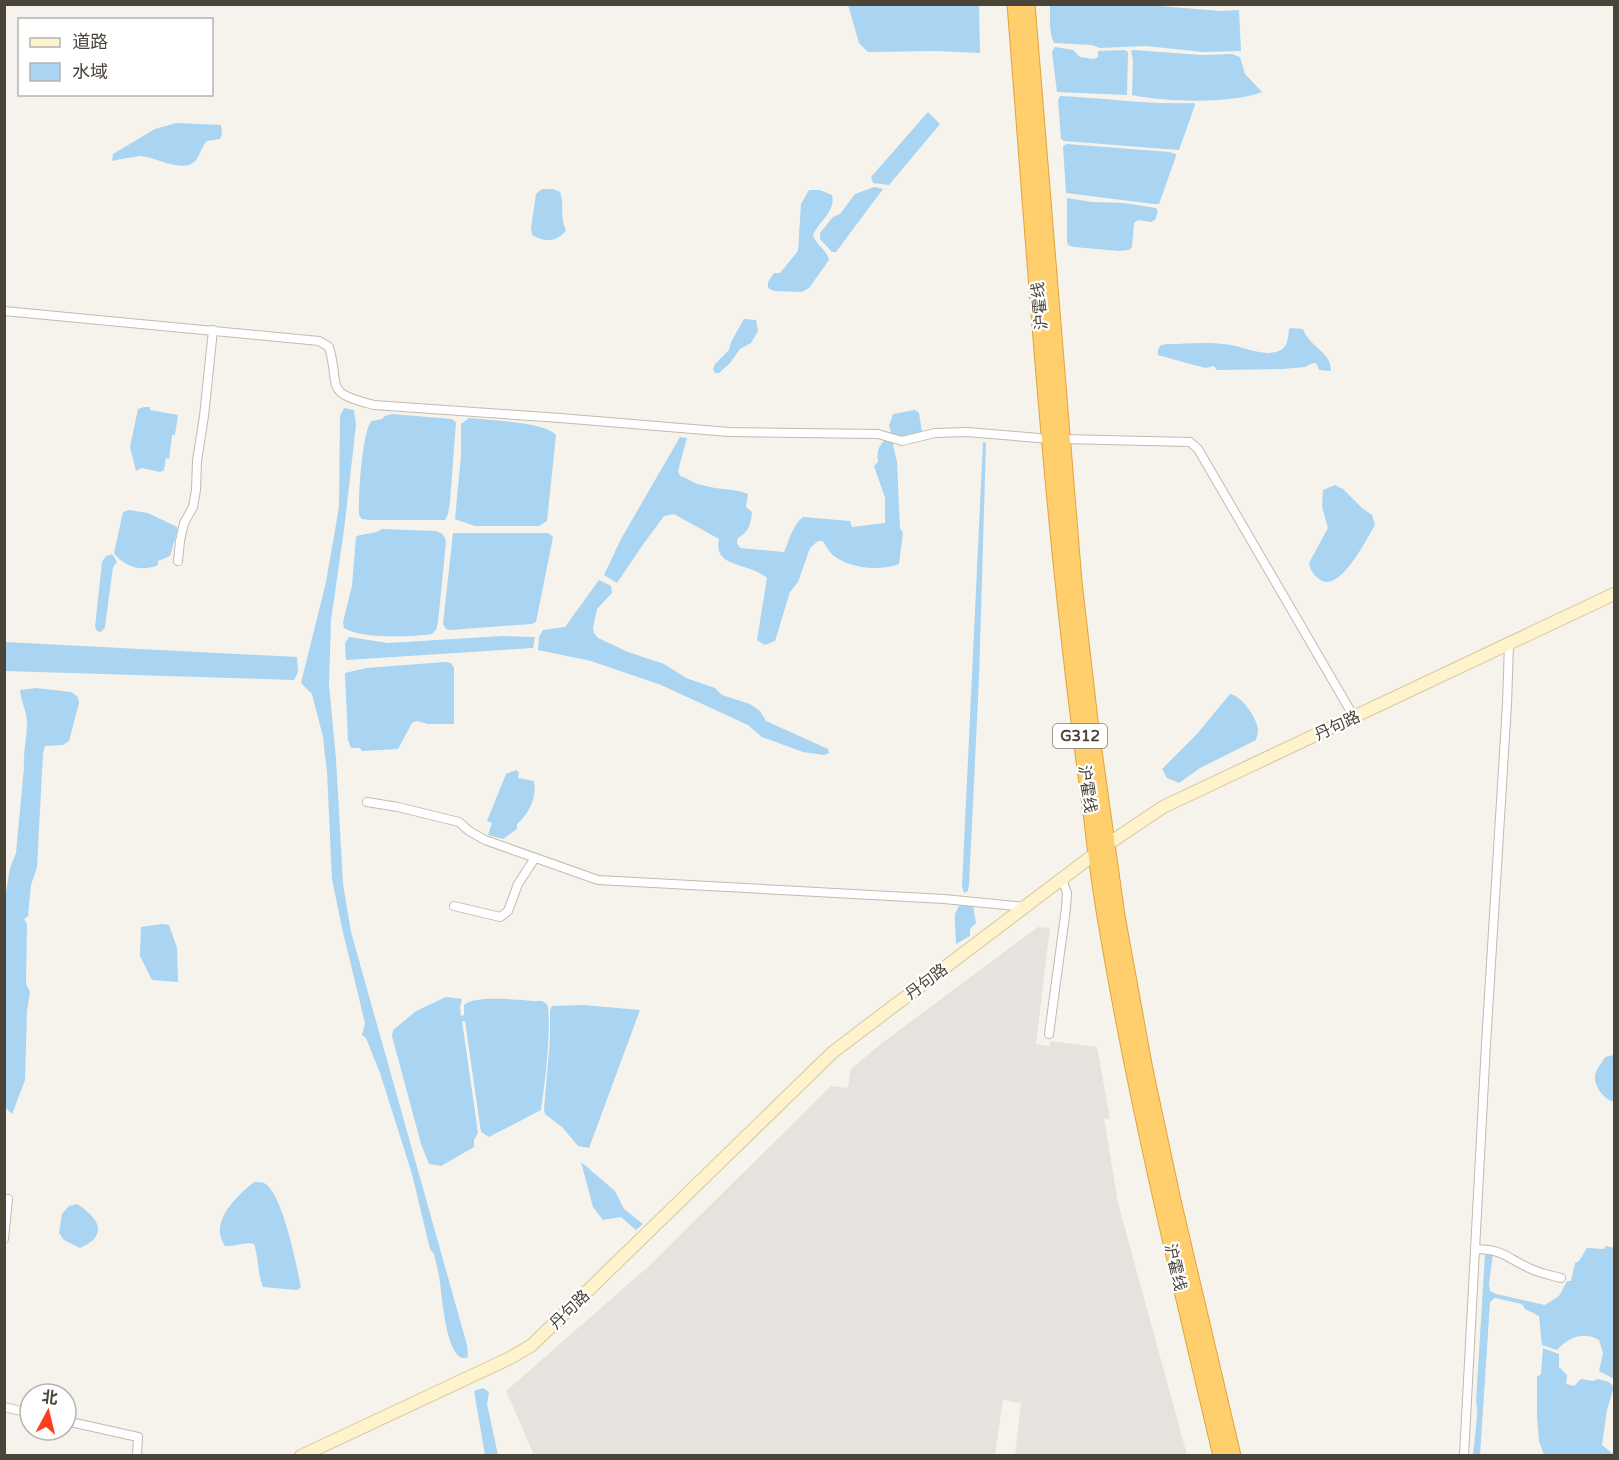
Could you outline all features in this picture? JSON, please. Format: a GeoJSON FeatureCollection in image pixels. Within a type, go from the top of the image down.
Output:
{"type":"FeatureCollection","features":[{"type":"Feature","properties":{"kind":"highway","name":"沪霍线"},"geometry":{"type":"LineString","coordinates":[[1014,4],[1056,439]]}},
{"type":"Feature","properties":{"kind":"highway","name":"沪霍线"},"geometry":{"type":"LineString","coordinates":[[1027,4],[1070,658],[1102,849],[1105,919],[1133,1072],[1233,1455]]}},
{"type":"Feature","properties":{"kind":"highway","name":"沪霍线"},"geometry":{"type":"LineString","coordinates":[[1168,1206],[1221,1455]]}},
{"type":"Feature","properties":{"kind":"street"},"geometry":{"type":"LineString","coordinates":[[4,311],[319,341],[329,347],[334,385],[341,393],[355,400],[374,405],[571,418],[729,432],[878,434],[902,441],[935,433],[967,432],[1056,439],[1190,442],[1198,449],[1354,717]]}},
{"type":"Feature","properties":{"kind":"street"},"geometry":{"type":"LineString","coordinates":[[178,561],[184,523],[193,507],[196,490],[197,461],[213,330]]}},
{"type":"Feature","properties":{"kind":"street","name":"丹句路"},"geometry":{"type":"LineString","coordinates":[[301,1455],[490,1368],[532,1345],[833,1052],[1102,849],[1163,807],[1614,594]]}},
{"type":"Feature","properties":{"kind":"street"},"geometry":{"type":"LineString","coordinates":[[1464,1455],[1509,644]]}},
{"type":"Feature","properties":{"kind":"street"},"geometry":{"type":"LineString","coordinates":[[368,802],[459,822],[485,840],[598,880],[933,899],[1026,907]]}},
{"type":"Feature","properties":{"kind":"street"},"geometry":{"type":"LineString","coordinates":[[454,906],[500,917],[508,911],[518,884],[535,858]]}},
{"type":"Feature","properties":{"kind":"street"},"geometry":{"type":"LineString","coordinates":[[1048,1034],[1066,908],[1067,893],[1062,879]]}},
{"type":"Feature","properties":{"kind":"street"},"geometry":{"type":"LineString","coordinates":[[4,1239],[8,1199]]}},
{"type":"Feature","properties":{"kind":"street"},"geometry":{"type":"LineString","coordinates":[[1476,1249],[1494,1250],[1530,1269],[1561,1278]]}},
{"type":"Feature","properties":{"kind":"street"},"geometry":{"type":"LineString","coordinates":[[78,1424],[138,1437],[136,1455]]}},
{"type":"Feature","properties":{"kind":"shaded area"},"geometry":{"type":"Polygon","coordinates":[[[1038,927],[1050,928],[1036,1044],[1049,1046],[1051,1041],[1097,1047],[1110,1119],[1104,1118],[1118,1203],[1187,1455],[1015,1455],[1021,1403],[1003,1400],[995,1455],[534,1455],[506,1391],[649,1266],[831,1086],[848,1088],[851,1069],[882,1043],[1038,927]]]}},
{"type":"Feature","properties":{"kind":"water"},"geometry":{"type":"Polygon","coordinates":[[[1133,4],[1221,11],[1239,10],[1241,51],[1203,52],[1146,46],[1100,48],[1092,45],[1054,43],[1050,20],[1050,6],[1133,4]]]}},
{"type":"Feature","properties":{"kind":"water"},"geometry":{"type":"Polygon","coordinates":[[[848,5],[979,5],[980,53],[868,52],[859,43],[848,5]]]}},
{"type":"Feature","properties":{"kind":"water"},"geometry":{"type":"Polygon","coordinates":[[[1055,47],[1073,50],[1080,57],[1094,59],[1098,57],[1098,51],[1125,50],[1128,52],[1127,95],[1057,92],[1052,52],[1055,47]]]}},
{"type":"Feature","properties":{"kind":"water"},"geometry":{"type":"Polygon","coordinates":[[[1131,51],[1201,55],[1232,54],[1240,57],[1245,74],[1262,92],[1233,99],[1197,101],[1132,95],[1131,51]]]}},
{"type":"Feature","properties":{"kind":"water"},"geometry":{"type":"Polygon","coordinates":[[[1060,96],[1194,103],[1195,105],[1179,150],[1064,141],[1061,139],[1058,100],[1060,96]]]}},
{"type":"Feature","properties":{"kind":"water"},"geometry":{"type":"Polygon","coordinates":[[[928,112],[940,124],[889,185],[873,183],[871,177],[928,112]]]}},
{"type":"Feature","properties":{"kind":"water"},"geometry":{"type":"Polygon","coordinates":[[[176,123],[221,125],[222,134],[220,139],[207,141],[197,159],[189,165],[176,165],[140,156],[112,161],[113,154],[155,129],[176,123]]]}},
{"type":"Feature","properties":{"kind":"water"},"geometry":{"type":"Polygon","coordinates":[[[1067,144],[1176,154],[1159,204],[1066,193],[1063,146],[1067,144]]]}},
{"type":"Feature","properties":{"kind":"water"},"geometry":{"type":"Polygon","coordinates":[[[874,187],[883,189],[836,252],[832,252],[820,239],[820,233],[833,217],[840,214],[855,194],[874,187]]]}},
{"type":"Feature","properties":{"kind":"water"},"geometry":{"type":"Polygon","coordinates":[[[542,189],[553,189],[560,192],[561,197],[566,230],[559,237],[550,240],[532,235],[536,194],[542,189]]]}},
{"type":"Feature","properties":{"kind":"water"},"geometry":{"type":"Polygon","coordinates":[[[809,190],[820,190],[832,195],[832,206],[813,235],[829,260],[809,288],[802,292],[774,291],[768,288],[768,282],[774,273],[780,273],[798,251],[801,204],[809,190]]]}},
{"type":"Feature","properties":{"kind":"water"},"geometry":{"type":"Polygon","coordinates":[[[1067,198],[1092,202],[1124,203],[1156,208],[1158,211],[1155,220],[1151,222],[1138,220],[1134,223],[1132,247],[1129,250],[1074,247],[1068,245],[1067,241],[1067,198]]]}},
{"type":"Feature","properties":{"kind":"water"},"geometry":{"type":"Polygon","coordinates":[[[744,319],[756,320],[758,331],[751,343],[740,349],[719,373],[715,373],[713,369],[715,364],[729,350],[744,319]]]}},
{"type":"Feature","properties":{"kind":"water"},"geometry":{"type":"Polygon","coordinates":[[[1291,328],[1303,329],[1310,341],[1328,359],[1331,371],[1319,370],[1317,364],[1313,363],[1305,367],[1283,369],[1217,370],[1214,366],[1206,368],[1158,355],[1161,345],[1198,343],[1236,346],[1268,353],[1275,352],[1285,346],[1291,328]]]}},
{"type":"Feature","properties":{"kind":"water"},"geometry":{"type":"Polygon","coordinates":[[[144,407],[178,415],[175,435],[172,435],[169,459],[166,458],[164,470],[160,472],[142,468],[136,471],[130,447],[138,409],[144,407]]]}},
{"type":"Feature","properties":{"kind":"water"},"geometry":{"type":"Polygon","coordinates":[[[344,408],[354,410],[356,425],[331,620],[329,685],[343,884],[351,932],[467,1345],[468,1357],[461,1357],[450,1341],[440,1279],[434,1254],[430,1249],[412,1174],[380,1073],[366,1038],[362,1035],[365,1023],[332,879],[323,737],[312,694],[301,683],[326,582],[339,507],[340,416],[344,408]]]}},
{"type":"Feature","properties":{"kind":"water"},"geometry":{"type":"Polygon","coordinates":[[[915,410],[919,413],[922,432],[899,437],[893,445],[897,462],[900,528],[903,533],[899,564],[883,568],[866,568],[849,564],[833,555],[823,541],[818,541],[810,548],[798,582],[790,592],[775,641],[765,645],[757,640],[767,578],[751,569],[726,560],[718,548],[719,539],[674,514],[664,516],[617,583],[604,575],[621,539],[680,437],[687,438],[678,471],[680,476],[714,488],[748,494],[746,507],[752,512],[752,516],[747,530],[738,538],[737,543],[740,548],[784,552],[794,528],[803,517],[850,521],[852,527],[885,523],[885,498],[874,466],[878,462],[879,448],[891,432],[889,426],[893,414],[915,410]]]}},
{"type":"Feature","properties":{"kind":"water"},"geometry":{"type":"Polygon","coordinates":[[[392,414],[452,419],[456,422],[450,502],[445,520],[370,520],[362,519],[359,515],[361,465],[369,426],[372,421],[392,414]]]}},
{"type":"Feature","properties":{"kind":"water"},"geometry":{"type":"Polygon","coordinates":[[[469,418],[529,424],[556,435],[547,521],[539,526],[475,526],[455,519],[461,456],[461,424],[469,418]]]}},
{"type":"Feature","properties":{"kind":"water"},"geometry":{"type":"Polygon","coordinates":[[[983,442],[986,443],[979,679],[969,884],[968,891],[964,893],[962,886],[983,442]]]}},
{"type":"Feature","properties":{"kind":"water"},"geometry":{"type":"Polygon","coordinates":[[[1335,485],[1343,489],[1372,515],[1375,525],[1351,564],[1335,579],[1327,582],[1315,575],[1309,563],[1328,528],[1322,507],[1323,490],[1335,485]]]}},
{"type":"Feature","properties":{"kind":"water"},"geometry":{"type":"Polygon","coordinates":[[[129,510],[148,513],[177,527],[170,556],[158,561],[158,565],[146,568],[134,567],[123,562],[114,553],[123,512],[129,510]]]}},
{"type":"Feature","properties":{"kind":"water"},"geometry":{"type":"Polygon","coordinates":[[[382,529],[435,531],[445,538],[438,622],[432,634],[374,636],[352,632],[344,628],[343,622],[352,586],[356,537],[382,529]]]}},
{"type":"Feature","properties":{"kind":"water"},"geometry":{"type":"Polygon","coordinates":[[[453,533],[548,533],[553,537],[536,622],[446,629],[443,624],[453,533]]]}},
{"type":"Feature","properties":{"kind":"water"},"geometry":{"type":"Polygon","coordinates":[[[112,554],[117,562],[113,567],[105,627],[101,632],[95,627],[102,562],[106,556],[112,554]]]}},
{"type":"Feature","properties":{"kind":"water"},"geometry":{"type":"Polygon","coordinates":[[[599,580],[611,586],[612,593],[597,609],[593,628],[598,638],[628,652],[664,664],[686,678],[715,688],[722,695],[750,704],[760,711],[766,721],[828,749],[829,753],[824,755],[803,752],[762,737],[748,725],[661,685],[591,661],[538,650],[539,637],[543,630],[565,627],[599,580]]]}},
{"type":"Feature","properties":{"kind":"water"},"geometry":{"type":"Polygon","coordinates":[[[503,636],[535,637],[533,648],[346,660],[345,643],[349,637],[388,643],[503,636]]]}},
{"type":"Feature","properties":{"kind":"water"},"geometry":{"type":"Polygon","coordinates":[[[5,642],[297,657],[298,672],[294,680],[5,671],[5,642]]]}},
{"type":"Feature","properties":{"kind":"water"},"geometry":{"type":"Polygon","coordinates":[[[451,663],[454,668],[454,724],[428,724],[417,721],[412,723],[398,749],[362,751],[360,748],[351,748],[348,740],[345,673],[366,668],[451,663]]]}},
{"type":"Feature","properties":{"kind":"water"},"geometry":{"type":"Polygon","coordinates":[[[36,688],[71,692],[78,697],[79,703],[69,741],[63,745],[45,746],[43,753],[37,867],[31,885],[28,916],[24,919],[27,924],[26,984],[30,992],[27,1011],[25,1080],[12,1114],[4,1106],[5,898],[10,868],[16,853],[27,729],[20,690],[36,688]]]}},
{"type":"Feature","properties":{"kind":"water"},"geometry":{"type":"Polygon","coordinates":[[[1230,694],[1239,698],[1252,714],[1258,730],[1256,740],[1200,768],[1179,783],[1167,778],[1162,769],[1197,734],[1230,694]]]}},
{"type":"Feature","properties":{"kind":"water"},"geometry":{"type":"Polygon","coordinates":[[[516,770],[519,772],[518,778],[534,781],[531,805],[517,824],[517,829],[503,839],[488,835],[492,823],[487,821],[506,774],[516,770]]]}},
{"type":"Feature","properties":{"kind":"water"},"geometry":{"type":"Polygon","coordinates":[[[959,906],[973,906],[976,923],[970,929],[970,936],[956,944],[955,914],[959,906]]]}},
{"type":"Feature","properties":{"kind":"water"},"geometry":{"type":"Polygon","coordinates":[[[169,925],[177,948],[178,982],[152,980],[140,956],[141,927],[169,925]]]}},
{"type":"Feature","properties":{"kind":"water"},"geometry":{"type":"Polygon","coordinates":[[[446,997],[462,999],[461,1016],[464,1015],[464,1005],[479,1000],[542,1001],[547,1004],[548,1008],[549,1031],[541,1110],[489,1137],[481,1132],[465,1021],[462,1021],[478,1133],[474,1140],[474,1147],[441,1166],[429,1164],[421,1144],[392,1036],[393,1030],[416,1011],[446,997]]]}},
{"type":"Feature","properties":{"kind":"water"},"geometry":{"type":"Polygon","coordinates":[[[583,1005],[640,1010],[589,1148],[578,1146],[562,1127],[545,1114],[544,1110],[550,1010],[552,1006],[583,1005]]]}},
{"type":"Feature","properties":{"kind":"water"},"geometry":{"type":"Polygon","coordinates":[[[1614,1055],[1614,1102],[1600,1092],[1595,1075],[1605,1057],[1614,1055]]]}},
{"type":"Feature","properties":{"kind":"water"},"geometry":{"type":"Polygon","coordinates":[[[581,1162],[615,1191],[624,1209],[643,1224],[636,1230],[621,1217],[603,1220],[593,1207],[581,1162]]]}},
{"type":"Feature","properties":{"kind":"water"},"geometry":{"type":"Polygon","coordinates":[[[254,1182],[264,1183],[271,1189],[283,1214],[301,1287],[297,1290],[263,1287],[254,1244],[225,1246],[221,1237],[222,1219],[227,1210],[254,1182]]]}},
{"type":"Feature","properties":{"kind":"water"},"geometry":{"type":"Polygon","coordinates":[[[77,1204],[94,1219],[98,1229],[93,1240],[80,1248],[64,1240],[59,1233],[62,1214],[69,1206],[77,1204]]]}},
{"type":"Feature","properties":{"kind":"water"},"geometry":{"type":"Polygon","coordinates":[[[1606,1246],[1614,1248],[1614,1379],[1599,1371],[1603,1353],[1599,1340],[1588,1336],[1576,1337],[1557,1350],[1542,1345],[1539,1316],[1525,1309],[1522,1304],[1495,1298],[1490,1302],[1480,1455],[1473,1456],[1485,1254],[1493,1254],[1490,1291],[1545,1305],[1559,1296],[1567,1281],[1571,1281],[1575,1263],[1579,1261],[1587,1248],[1604,1249],[1606,1246]]]}},
{"type":"Feature","properties":{"kind":"water"},"geometry":{"type":"Polygon","coordinates":[[[1543,1348],[1559,1354],[1559,1367],[1567,1375],[1566,1384],[1574,1386],[1581,1379],[1593,1381],[1598,1379],[1609,1382],[1614,1387],[1607,1410],[1602,1445],[1614,1455],[1544,1455],[1539,1441],[1537,1416],[1537,1377],[1541,1374],[1543,1348]]]}},
{"type":"Feature","properties":{"kind":"water"},"geometry":{"type":"Polygon","coordinates":[[[483,1388],[489,1392],[487,1404],[498,1455],[485,1455],[474,1391],[483,1388]]]}}]}
